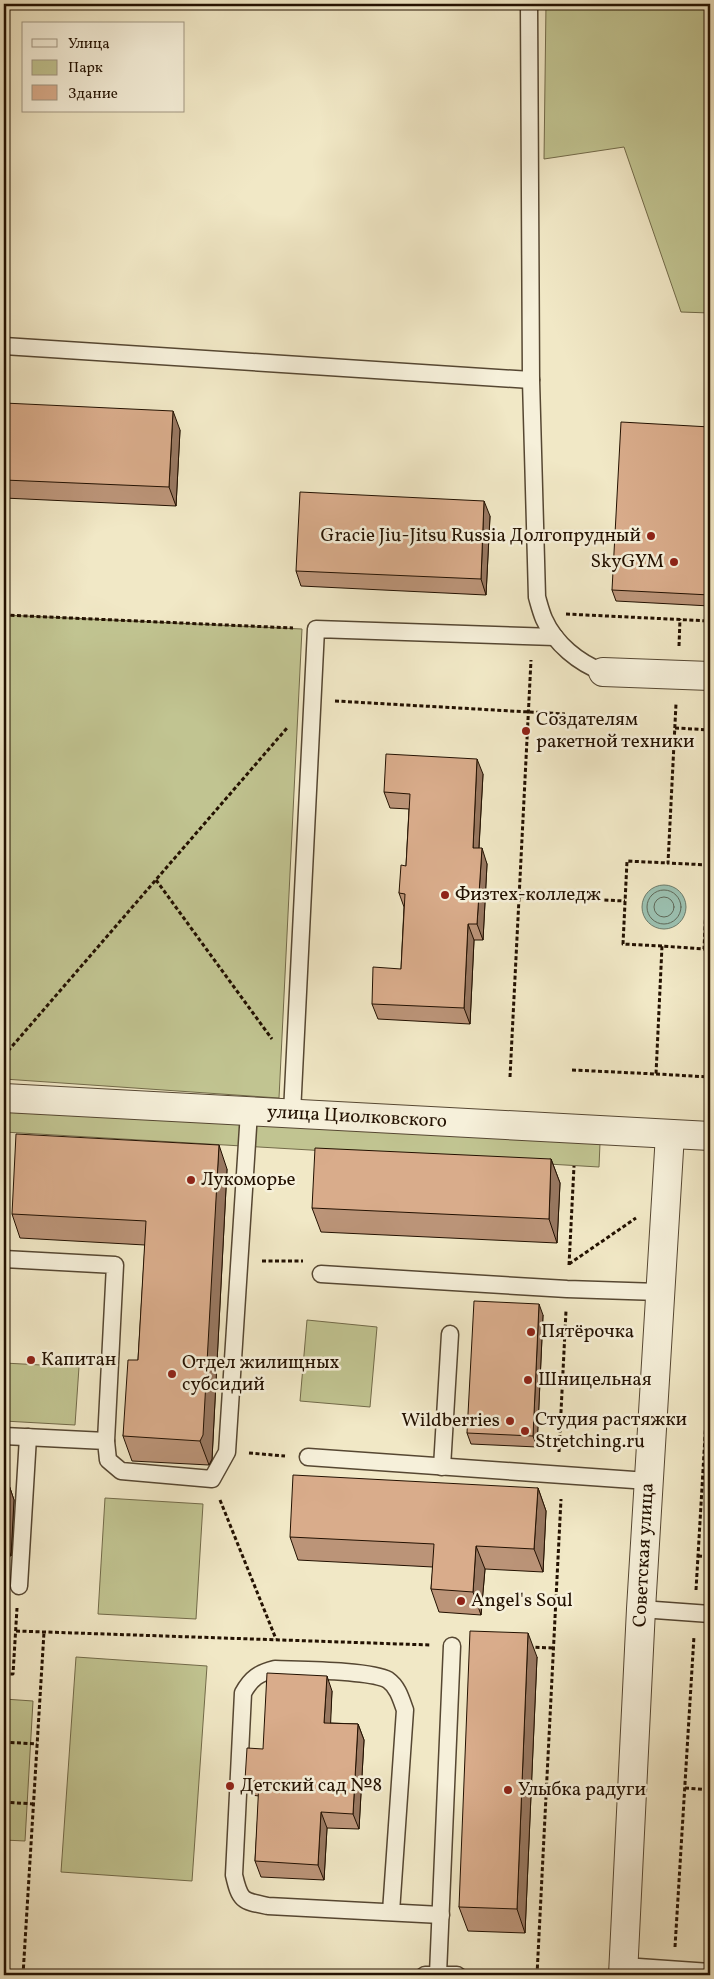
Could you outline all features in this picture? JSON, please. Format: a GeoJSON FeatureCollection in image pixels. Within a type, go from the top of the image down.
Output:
{"type":"FeatureCollection","features":[{"type":"Feature","properties":{"kind":"street"},"geometry":{"type":"LineString","coordinates":[[603,672],[710,676]]}},
{"type":"Feature","properties":{"kind":"street","name":"улица Циолковского"},"geometry":{"type":"LineString","coordinates":[[4,1098],[710,1136]]}},
{"type":"Feature","properties":{"kind":"street","name":"Советская улица"},"geometry":{"type":"LineString","coordinates":[[624,1970],[648,1481],[670,1134]]}},
{"type":"Feature","properties":{"kind":"lane"},"geometry":{"type":"LineString","coordinates":[[529,4],[531,380],[536,597],[544,620],[555,637],[574,657],[589,667],[603,672]]}},
{"type":"Feature","properties":{"kind":"lane"},"geometry":{"type":"LineString","coordinates":[[4,346],[531,380]]}},
{"type":"Feature","properties":{"kind":"lane"},"geometry":{"type":"LineString","coordinates":[[292,1113],[316,629],[555,637]]}},
{"type":"Feature","properties":{"kind":"lane"},"geometry":{"type":"LineString","coordinates":[[4,1259],[115,1265],[106,1441],[108,1460],[121,1471],[212,1478],[227,1452],[249,1112]]}},
{"type":"Feature","properties":{"kind":"lane"},"geometry":{"type":"LineString","coordinates":[[321,1274],[567,1289],[659,1292]]}},
{"type":"Feature","properties":{"kind":"lane"},"geometry":{"type":"LineString","coordinates":[[442,1467],[450,1334]]}},
{"type":"Feature","properties":{"kind":"lane"},"geometry":{"type":"LineString","coordinates":[[4,1436],[106,1441]]}},
{"type":"Feature","properties":{"kind":"lane"},"geometry":{"type":"LineString","coordinates":[[19,1586],[28,1437]]}},
{"type":"Feature","properties":{"kind":"lane"},"geometry":{"type":"LineString","coordinates":[[308,1458],[648,1481]]}},
{"type":"Feature","properties":{"kind":"lane"},"geometry":{"type":"LineString","coordinates":[[641,1609],[703,1614]]}},
{"type":"Feature","properties":{"kind":"lane"},"geometry":{"type":"LineString","coordinates":[[452,1646],[441,1915],[432,1975],[457,1975]]}},
{"type":"Feature","properties":{"kind":"lane"},"geometry":{"type":"LineString","coordinates":[[391,1912],[405,1710],[399,1692],[388,1680],[368,1674],[275,1669],[262,1672],[250,1681],[244,1693],[234,1875],[238,1894],[248,1902],[268,1906],[441,1915]]}},
{"type":"Feature","properties":{"kind":"lane"},"geometry":{"type":"LineString","coordinates":[[624,1970],[674,1969],[710,1972]]}},
{"type":"Feature","properties":{"kind":"path"},"geometry":{"type":"LineString","coordinates":[[555,637],[564,615],[569,612],[710,621]]}},
{"type":"Feature","properties":{"kind":"path"},"geometry":{"type":"LineString","coordinates":[[4,615],[316,629]]}},
{"type":"Feature","properties":{"kind":"path"},"geometry":{"type":"LineString","coordinates":[[668,863],[680,619]]}},
{"type":"Feature","properties":{"kind":"path"},"geometry":{"type":"LineString","coordinates":[[510,1077],[530,712],[532,636]]}},
{"type":"Feature","properties":{"kind":"path"},"geometry":{"type":"LineString","coordinates":[[8,1051],[312,699],[565,714]]}},
{"type":"Feature","properties":{"kind":"path"},"geometry":{"type":"LineString","coordinates":[[675,728],[710,730]]}},
{"type":"Feature","properties":{"kind":"path"},"geometry":{"type":"LineString","coordinates":[[627,861],[668,863],[708,865],[708,909],[704,948],[623,944],[627,861]]}},
{"type":"Feature","properties":{"kind":"path"},"geometry":{"type":"LineString","coordinates":[[156,880],[294,1069]]}},
{"type":"Feature","properties":{"kind":"path"},"geometry":{"type":"LineString","coordinates":[[520,896],[625,901]]}},
{"type":"Feature","properties":{"kind":"path"},"geometry":{"type":"LineString","coordinates":[[656,1074],[662,946]]}},
{"type":"Feature","properties":{"kind":"path"},"geometry":{"type":"LineString","coordinates":[[572,1070],[710,1077]]}},
{"type":"Feature","properties":{"kind":"path"},"geometry":{"type":"LineString","coordinates":[[537,1975],[561,1501],[559,1455],[574,1166]]}},
{"type":"Feature","properties":{"kind":"path"},"geometry":{"type":"LineString","coordinates":[[569,1264],[666,1198]]}},
{"type":"Feature","properties":{"kind":"path"},"geometry":{"type":"LineString","coordinates":[[239,1260],[309,1262],[321,1274]]}},
{"type":"Feature","properties":{"kind":"path"},"geometry":{"type":"LineString","coordinates":[[674,1969],[685,1788],[703,1614],[698,1556],[710,1351]]}},
{"type":"Feature","properties":{"kind":"path"},"geometry":{"type":"LineString","coordinates":[[227,1452],[308,1458]]}},
{"type":"Feature","properties":{"kind":"path"},"geometry":{"type":"LineString","coordinates":[[212,1478],[276,1639]]}},
{"type":"Feature","properties":{"kind":"path"},"geometry":{"type":"LineString","coordinates":[[698,1556],[710,1557]]}},
{"type":"Feature","properties":{"kind":"path"},"geometry":{"type":"LineString","coordinates":[[4,1674],[13,1674],[16,1631],[452,1646]]}},
{"type":"Feature","properties":{"kind":"path"},"geometry":{"type":"LineString","coordinates":[[23,1975],[44,1632]]}},
{"type":"Feature","properties":{"kind":"path"},"geometry":{"type":"LineString","coordinates":[[526,1647],[554,1648]]}},
{"type":"Feature","properties":{"kind":"path"},"geometry":{"type":"LineString","coordinates":[[4,1742],[37,1744]]}},
{"type":"Feature","properties":{"kind":"path"},"geometry":{"type":"LineString","coordinates":[[685,1788],[710,1790]]}},
{"type":"Feature","properties":{"kind":"path"},"geometry":{"type":"LineString","coordinates":[[4,1802],[34,1804]]}},
{"type":"Feature","properties":{"kind":"green space"},"geometry":{"type":"Polygon","coordinates":[[[546,4],[710,4],[710,313],[681,312],[624,147],[544,159],[546,4]]]}},
{"type":"Feature","properties":{"kind":"green space"},"geometry":{"type":"Polygon","coordinates":[[[4,615],[302,629],[279,1098],[4,1079],[4,615]]]}},
{"type":"Feature","properties":{"kind":"green space"},"geometry":{"type":"Polygon","coordinates":[[[4,1112],[600,1143],[599,1167],[4,1132],[4,1112]]]}},
{"type":"Feature","properties":{"kind":"green space"},"geometry":{"type":"Polygon","coordinates":[[[307,1320],[377,1327],[370,1407],[300,1401],[307,1320]]]}},
{"type":"Feature","properties":{"kind":"green space"},"geometry":{"type":"Polygon","coordinates":[[[4,1363],[79,1367],[75,1425],[4,1421],[4,1363]]]}},
{"type":"Feature","properties":{"kind":"green space"},"geometry":{"type":"Polygon","coordinates":[[[105,1498],[203,1504],[196,1619],[98,1614],[105,1498]]]}},
{"type":"Feature","properties":{"kind":"green space"},"geometry":{"type":"Polygon","coordinates":[[[76,1657],[207,1666],[192,1881],[61,1872],[76,1657]]]}},
{"type":"Feature","properties":{"kind":"green space"},"geometry":{"type":"Polygon","coordinates":[[[4,1699],[33,1701],[25,1841],[4,1840],[4,1699]]]}},
{"type":"Feature","properties":{"kind":"water"},"geometry":{"type":"Polygon","coordinates":[[[664,885],[676,889],[682,895],[686,907],[682,919],[676,925],[664,929],[652,925],[646,919],[642,907],[646,895],[652,889],[664,885]]]}},
{"type":"Feature","properties":{"kind":"building"},"geometry":{"type":"Polygon","coordinates":[[[4,403],[173,411],[169,487],[4,480],[4,403]]]}},
{"type":"Feature","properties":{"kind":"building"},"geometry":{"type":"Polygon","coordinates":[[[621,422],[710,427],[710,595],[612,590],[621,422]]]}},
{"type":"Feature","properties":{"kind":"building"},"geometry":{"type":"Polygon","coordinates":[[[300,492],[484,501],[481,579],[296,571],[300,492]]]}},
{"type":"Feature","properties":{"kind":"building","name":"Физтех-колледж"},"geometry":{"type":"Polygon","coordinates":[[[386,754],[477,759],[473,848],[482,848],[477,924],[468,924],[464,1008],[372,1004],[373,967],[401,969],[405,894],[399,893],[401,865],[406,866],[410,794],[384,792],[386,754]]]}},
{"type":"Feature","properties":{"kind":"building"},"geometry":{"type":"Polygon","coordinates":[[[16,1134],[219,1145],[203,1435],[200,1441],[123,1436],[128,1360],[138,1360],[146,1221],[12,1214],[16,1134]]]}},
{"type":"Feature","properties":{"kind":"building"},"geometry":{"type":"Polygon","coordinates":[[[315,1148],[551,1159],[549,1219],[312,1208],[315,1148]]]}},
{"type":"Feature","properties":{"kind":"building"},"geometry":{"type":"Polygon","coordinates":[[[474,1301],[539,1304],[533,1436],[467,1433],[474,1301]]]}},
{"type":"Feature","properties":{"kind":"building"},"geometry":{"type":"Polygon","coordinates":[[[293,1475],[538,1488],[534,1549],[476,1546],[473,1592],[431,1589],[434,1544],[290,1537],[293,1475]]]}},
{"type":"Feature","properties":{"kind":"building"},"geometry":{"type":"Polygon","coordinates":[[[4,1476],[6,1476],[4,1510],[4,1476]]]}},
{"type":"Feature","properties":{"kind":"building"},"geometry":{"type":"Polygon","coordinates":[[[470,1631],[528,1633],[517,1909],[459,1907],[470,1631]]]}},
{"type":"Feature","properties":{"kind":"building"},"geometry":{"type":"Polygon","coordinates":[[[267,1673],[327,1676],[324,1723],[358,1724],[353,1814],[321,1812],[318,1865],[255,1861],[259,1781],[245,1780],[247,1748],[263,1749],[267,1673]]]}},
{"type":"Feature","properties":{"kind":"place","name":"Gracie Jiu-Jitsu Russia Долгопрудный"},"geometry":{"type":"Point","coordinates":[651,536]}},
{"type":"Feature","properties":{"kind":"place","name":"SkyGYM"},"geometry":{"type":"Point","coordinates":[674,562]}},
{"type":"Feature","properties":{"kind":"place","name":"Создателям ракетной техники"},"geometry":{"type":"Point","coordinates":[526,731]}},
{"type":"Feature","properties":{"kind":"place","name":"Физтех-колледж"},"geometry":{"type":"Point","coordinates":[445,895]}},
{"type":"Feature","properties":{"kind":"place","name":"Лукоморье"},"geometry":{"type":"Point","coordinates":[191,1180]}},
{"type":"Feature","properties":{"kind":"place","name":"Пятёрочка"},"geometry":{"type":"Point","coordinates":[531,1332]}},
{"type":"Feature","properties":{"kind":"place","name":"Капитан"},"geometry":{"type":"Point","coordinates":[31,1360]}},
{"type":"Feature","properties":{"kind":"place","name":"Отдел жилищных субсидий"},"geometry":{"type":"Point","coordinates":[172,1374]}},
{"type":"Feature","properties":{"kind":"place","name":"Шницельная"},"geometry":{"type":"Point","coordinates":[528,1380]}},
{"type":"Feature","properties":{"kind":"place","name":"Wildberries"},"geometry":{"type":"Point","coordinates":[510,1421]}},
{"type":"Feature","properties":{"kind":"place","name":"Студия растяжки Stretching.ru"},"geometry":{"type":"Point","coordinates":[525,1431]}},
{"type":"Feature","properties":{"kind":"place","name":"Angel's Soul"},"geometry":{"type":"Point","coordinates":[461,1601]}},
{"type":"Feature","properties":{"kind":"place","name":"Детский сад №8"},"geometry":{"type":"Point","coordinates":[230,1786]}},
{"type":"Feature","properties":{"kind":"place","name":"Улыбка радуги"},"geometry":{"type":"Point","coordinates":[508,1790]}}]}
